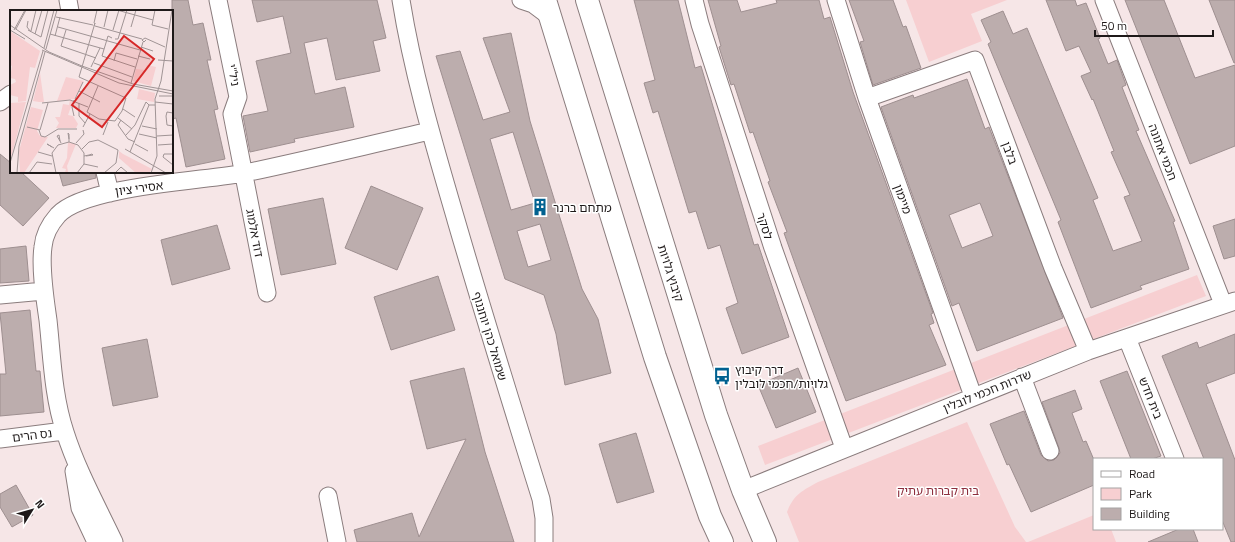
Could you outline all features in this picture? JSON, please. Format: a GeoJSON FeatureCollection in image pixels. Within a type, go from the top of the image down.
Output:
{"type":"FeatureCollection","features":[{"type":"Feature","properties":{"kind":"main road","name":"קיבוץ גלויות"},"geometry":{"type":"LineString","coordinates":[[587,0],[714,408],[743,490],[765,542]]}},
{"type":"Feature","properties":{"kind":"main road"},"geometry":{"type":"LineString","coordinates":[[547,8],[655,358],[707,506],[722,542]]}},
{"type":"Feature","properties":{"kind":"street"},"geometry":{"type":"LineString","coordinates":[[68,0],[70,10]]}},
{"type":"Feature","properties":{"kind":"street","name":"ניל\"י"},"geometry":{"type":"LineString","coordinates":[[218,0],[238,97],[232,114],[243,173]]}},
{"type":"Feature","properties":{"kind":"street"},"geometry":{"type":"LineString","coordinates":[[401,0],[413,63],[430,131]]}},
{"type":"Feature","properties":{"kind":"street"},"geometry":{"type":"LineString","coordinates":[[520,0],[547,8]]}},
{"type":"Feature","properties":{"kind":"street","name":"לסקר"},"geometry":{"type":"LineString","coordinates":[[694,0],[700,24],[773,248],[844,448]]}},
{"type":"Feature","properties":{"kind":"street","name":"מיימון"},"geometry":{"type":"LineString","coordinates":[[836,0],[867,98],[974,396]]}},
{"type":"Feature","properties":{"kind":"street","name":"חכמי אתונה"},"geometry":{"type":"LineString","coordinates":[[1104,0],[1229,303]]}},
{"type":"Feature","properties":{"kind":"street","name":"בלבן"},"geometry":{"type":"LineString","coordinates":[[867,98],[975,60],[1053,268],[1088,351]]}},
{"type":"Feature","properties":{"kind":"street"},"geometry":{"type":"LineString","coordinates":[[0,102],[10,95]]}},
{"type":"Feature","properties":{"kind":"street","name":"אסירי ציון"},"geometry":{"type":"LineString","coordinates":[[114,542],[79,469],[67,437],[56,390],[44,291],[42,248],[47,230],[59,214],[80,200],[110,192],[243,173],[430,131]]}},
{"type":"Feature","properties":{"kind":"street","name":"שמואל כהן יוחננוף"},"geometry":{"type":"LineString","coordinates":[[430,131],[492,344],[541,499],[544,518],[544,542]]}},
{"type":"Feature","properties":{"kind":"street"},"geometry":{"type":"LineString","coordinates":[[105,173],[110,192]]}},
{"type":"Feature","properties":{"kind":"street","name":"דוד אלמוג"},"geometry":{"type":"LineString","coordinates":[[243,173],[267,293]]}},
{"type":"Feature","properties":{"kind":"street"},"geometry":{"type":"LineString","coordinates":[[0,295],[44,291]]}},
{"type":"Feature","properties":{"kind":"street","name":"שדרות חכמי לובלין"},"geometry":{"type":"LineString","coordinates":[[743,490],[844,448],[1088,351],[1229,303]]}},
{"type":"Feature","properties":{"kind":"street","name":"בית חדש"},"geometry":{"type":"LineString","coordinates":[[1126,338],[1175,458]]}},
{"type":"Feature","properties":{"kind":"street"},"geometry":{"type":"LineString","coordinates":[[1022,377],[1050,451]]}},
{"type":"Feature","properties":{"kind":"street"},"geometry":{"type":"LineString","coordinates":[[67,437],[80,508],[96,542]]}},
{"type":"Feature","properties":{"kind":"street","name":"נס הרים"},"geometry":{"type":"LineString","coordinates":[[0,439],[67,437]]}},
{"type":"Feature","properties":{"kind":"street"},"geometry":{"type":"LineString","coordinates":[[328,496],[337,542]]}},
{"type":"Feature","properties":{"kind":"green space"},"geometry":{"type":"Polygon","coordinates":[[[906,0],[1007,0],[971,14],[982,41],[929,62],[906,0]]]}},
{"type":"Feature","properties":{"kind":"green space"},"geometry":{"type":"Polygon","coordinates":[[[1197,275],[1206,296],[765,465],[758,446],[1197,275]]]}},
{"type":"Feature","properties":{"kind":"green space","name":"בית קברות עתיק"},"geometry":{"type":"Polygon","coordinates":[[[967,422],[1015,527],[1026,542],[799,542],[787,512],[796,497],[803,491],[818,482],[967,422]]]}},
{"type":"Feature","properties":{"kind":"green space"},"geometry":{"type":"Polygon","coordinates":[[[1093,515],[1093,530],[1111,530],[1116,542],[1028,542],[1093,515]]]}},
{"type":"Feature","properties":{"kind":"building"},"geometry":{"type":"Polygon","coordinates":[[[172,0],[188,0],[193,25],[203,23],[211,60],[207,60],[218,109],[214,110],[225,159],[186,167],[176,118],[173,119],[172,0]]]}},
{"type":"Feature","properties":{"kind":"building"},"geometry":{"type":"Polygon","coordinates":[[[252,0],[377,0],[386,38],[373,41],[380,71],[336,80],[327,38],[304,43],[315,94],[345,87],[354,127],[294,139],[295,142],[250,152],[243,116],[268,111],[256,61],[291,53],[283,16],[257,22],[252,0]]]}},
{"type":"Feature","properties":{"kind":"building"},"geometry":{"type":"Polygon","coordinates":[[[634,0],[678,0],[695,68],[701,66],[754,245],[758,244],[789,337],[742,354],[726,308],[738,303],[720,245],[708,249],[696,211],[689,213],[658,111],[653,113],[644,83],[655,80],[634,0]]]}},
{"type":"Feature","properties":{"kind":"building"},"geometry":{"type":"Polygon","coordinates":[[[708,0],[737,0],[741,12],[777,3],[776,0],[819,0],[824,19],[830,17],[853,92],[933,313],[931,314],[934,323],[929,325],[946,365],[846,401],[784,233],[787,232],[768,182],[770,181],[753,132],[750,133],[734,84],[731,85],[719,47],[721,46],[708,0]]]}},
{"type":"Feature","properties":{"kind":"building"},"geometry":{"type":"Polygon","coordinates":[[[849,0],[893,0],[903,27],[906,26],[921,68],[873,85],[860,42],[864,41],[849,0]]]}},
{"type":"Feature","properties":{"kind":"building"},"geometry":{"type":"Polygon","coordinates":[[[1046,0],[1075,0],[1077,6],[1086,3],[1100,38],[1098,39],[1108,64],[1117,60],[1126,85],[1122,87],[1139,130],[1136,131],[1175,221],[1173,222],[1189,269],[1140,286],[1142,289],[1091,308],[1058,222],[1061,220],[988,44],[991,42],[981,20],[1003,11],[1013,34],[1027,28],[1098,198],[1093,200],[1113,251],[1142,241],[1124,197],[1130,195],[1111,152],[1114,151],[1093,99],[1092,100],[1081,76],[1091,72],[1079,46],[1066,51],[1046,0]]]}},
{"type":"Feature","properties":{"kind":"building"},"geometry":{"type":"Polygon","coordinates":[[[1125,0],[1164,0],[1195,78],[1235,65],[1235,146],[1190,164],[1125,0]]]}},
{"type":"Feature","properties":{"kind":"building"},"geometry":{"type":"Polygon","coordinates":[[[1209,0],[1235,0],[1235,63],[1234,63],[1209,0]]]}},
{"type":"Feature","properties":{"kind":"building","name":"מתחם ברנר"},"geometry":{"type":"Polygon","coordinates":[[[511,33],[530,121],[582,289],[598,319],[611,373],[565,385],[556,334],[544,295],[505,279],[436,56],[460,51],[483,120],[510,112],[483,38],[511,33]],[[513,132],[490,139],[511,210],[535,203],[513,132]],[[540,224],[517,231],[528,267],[551,260],[540,224]]]}},
{"type":"Feature","properties":{"kind":"building"},"geometry":{"type":"Polygon","coordinates":[[[967,79],[985,129],[989,127],[1063,318],[977,351],[959,303],[952,306],[881,107],[913,95],[914,98],[967,79]],[[980,203],[949,215],[962,248],[993,236],[980,203]]]}},
{"type":"Feature","properties":{"kind":"building"},"geometry":{"type":"Polygon","coordinates":[[[0,154],[10,162],[10,173],[22,173],[49,198],[23,226],[0,205],[0,154]]]}},
{"type":"Feature","properties":{"kind":"building"},"geometry":{"type":"Polygon","coordinates":[[[59,173],[95,173],[96,178],[63,186],[59,173]]]}},
{"type":"Feature","properties":{"kind":"building"},"geometry":{"type":"Polygon","coordinates":[[[371,186],[423,208],[397,270],[345,248],[371,186]]]}},
{"type":"Feature","properties":{"kind":"building"},"geometry":{"type":"Polygon","coordinates":[[[323,198],[336,264],[281,275],[268,209],[323,198]]]}},
{"type":"Feature","properties":{"kind":"building"},"geometry":{"type":"Polygon","coordinates":[[[1235,219],[1235,256],[1224,259],[1213,226],[1235,219]]]}},
{"type":"Feature","properties":{"kind":"building"},"geometry":{"type":"Polygon","coordinates":[[[217,225],[230,269],[172,285],[161,240],[217,225]]]}},
{"type":"Feature","properties":{"kind":"building"},"geometry":{"type":"Polygon","coordinates":[[[26,246],[29,281],[0,283],[0,249],[26,246]]]}},
{"type":"Feature","properties":{"kind":"building"},"geometry":{"type":"Polygon","coordinates":[[[438,276],[455,330],[391,350],[374,297],[438,276]]]}},
{"type":"Feature","properties":{"kind":"building"},"geometry":{"type":"Polygon","coordinates":[[[30,310],[36,371],[40,371],[44,412],[0,416],[0,374],[6,374],[0,313],[30,310]]]}},
{"type":"Feature","properties":{"kind":"building"},"geometry":{"type":"Polygon","coordinates":[[[1235,334],[1235,373],[1206,384],[1235,460],[1235,542],[1231,542],[1223,522],[1223,458],[1204,458],[1162,356],[1197,342],[1199,348],[1235,334]]]}},
{"type":"Feature","properties":{"kind":"building"},"geometry":{"type":"Polygon","coordinates":[[[147,339],[158,397],[113,406],[102,348],[147,339]]]}},
{"type":"Feature","properties":{"kind":"building"},"geometry":{"type":"Polygon","coordinates":[[[464,368],[485,452],[514,542],[357,542],[354,530],[412,513],[419,537],[466,439],[427,449],[410,381],[464,368]]]}},
{"type":"Feature","properties":{"kind":"building"},"geometry":{"type":"Polygon","coordinates":[[[798,368],[816,412],[776,428],[758,385],[798,368]]]}},
{"type":"Feature","properties":{"kind":"building"},"geometry":{"type":"Polygon","coordinates":[[[1127,371],[1161,456],[1155,458],[1131,458],[1100,381],[1127,371]]]}},
{"type":"Feature","properties":{"kind":"building"},"geometry":{"type":"Polygon","coordinates":[[[1075,390],[1082,409],[1072,413],[1083,442],[1086,441],[1093,458],[1093,485],[1031,512],[1009,464],[1007,465],[990,424],[1024,411],[1041,455],[1048,461],[1054,460],[1060,453],[1059,448],[1042,402],[1075,390]]]}},
{"type":"Feature","properties":{"kind":"building"},"geometry":{"type":"Polygon","coordinates":[[[636,433],[654,492],[617,503],[599,444],[636,433]]]}},
{"type":"Feature","properties":{"kind":"building"},"geometry":{"type":"Polygon","coordinates":[[[16,485],[33,515],[12,527],[0,507],[0,494],[16,485]]]}},
{"type":"Feature","properties":{"kind":"building"},"geometry":{"type":"Polygon","coordinates":[[[1177,530],[1193,530],[1198,542],[1148,542],[1177,530]]]}},
{"type":"Feature","properties":{"kind":"place","name":"מתחם ברנר"},"geometry":{"type":"Point","coordinates":[540,207]}},
{"type":"Feature","properties":{"kind":"place","name":"דרך קיבוץ גלויות/חכמי לובלין"},"geometry":{"type":"Point","coordinates":[722,376]}}]}
